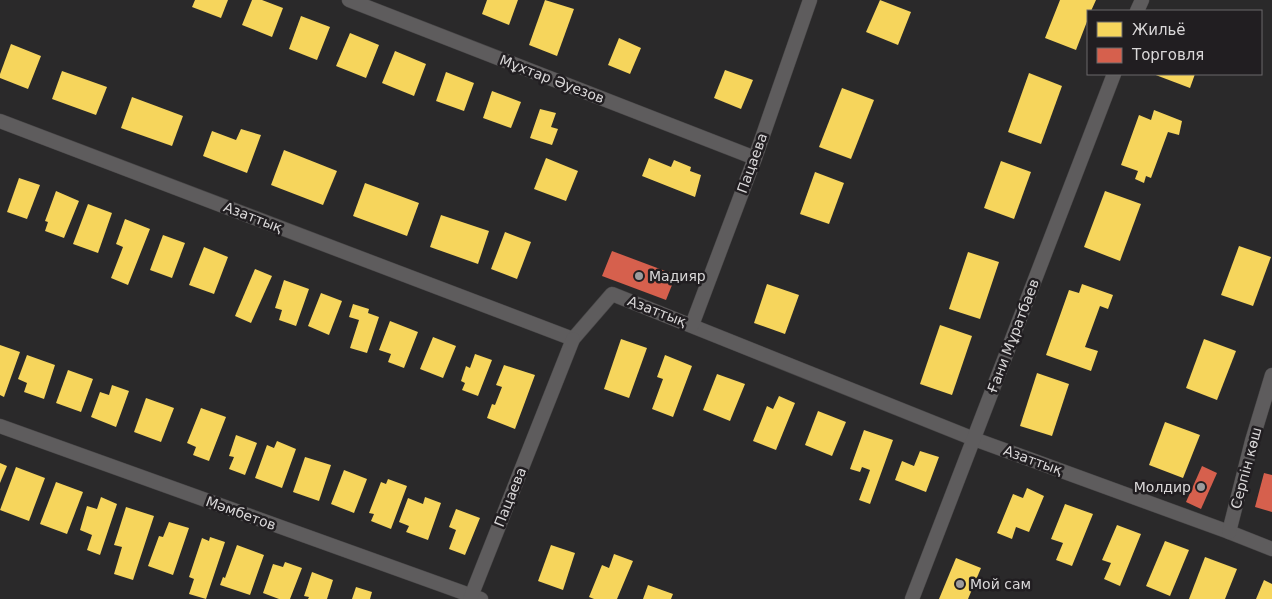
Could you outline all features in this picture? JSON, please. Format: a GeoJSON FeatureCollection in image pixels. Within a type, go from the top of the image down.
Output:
{"type":"FeatureCollection","features":[{"type":"Feature","properties":{"kind":"street","name":"Мұхтар Әуезов"},"geometry":{"type":"LineString","coordinates":[[349,0],[754,158]]}},
{"type":"Feature","properties":{"kind":"street","name":"Пацаева"},"geometry":{"type":"LineString","coordinates":[[692,325],[810,0]]}},
{"type":"Feature","properties":{"kind":"street","name":"Ғани Мұратбаев"},"geometry":{"type":"LineString","coordinates":[[912,599],[1114,75]]}},
{"type":"Feature","properties":{"kind":"street","name":"Азаттық"},"geometry":{"type":"LineString","coordinates":[[0,121],[573,339],[612,294],[974,439],[1229,532],[1272,550]]}},
{"type":"Feature","properties":{"kind":"street","name":"Пацаева"},"geometry":{"type":"LineString","coordinates":[[474,598],[573,339]]}},
{"type":"Feature","properties":{"kind":"street","name":"Серпін көш"},"geometry":{"type":"LineString","coordinates":[[1229,532],[1252,441],[1272,375]]}},
{"type":"Feature","properties":{"kind":"street","name":"Мәмбетов"},"geometry":{"type":"LineString","coordinates":[[0,426],[474,598]]}},
{"type":"Feature","properties":{"kind":"building: Жильё"},"geometry":{"type":"Polygon","coordinates":[[[195,0],[228,0],[221,18],[192,7],[195,0]]]}},
{"type":"Feature","properties":{"kind":"building: Жильё"},"geometry":{"type":"Polygon","coordinates":[[[252,0],[262,0],[283,8],[272,37],[242,25],[252,0]]]}},
{"type":"Feature","properties":{"kind":"building: Жильё"},"geometry":{"type":"Polygon","coordinates":[[[487,0],[518,0],[509,25],[482,14],[487,0]]]}},
{"type":"Feature","properties":{"kind":"building: Жильё"},"geometry":{"type":"Polygon","coordinates":[[[545,0],[574,9],[557,56],[529,45],[545,0]]]}},
{"type":"Feature","properties":{"kind":"building: Жильё"},"geometry":{"type":"Polygon","coordinates":[[[880,0],[911,12],[898,45],[866,32],[880,0]]]}},
{"type":"Feature","properties":{"kind":"building: Жильё"},"geometry":{"type":"Polygon","coordinates":[[[1060,0],[1096,0],[1091,10],[1087,10],[1087,22],[1076,50],[1045,38],[1060,0]]]}},
{"type":"Feature","properties":{"kind":"building: Жильё"},"geometry":{"type":"Polygon","coordinates":[[[301,16],[330,27],[317,60],[289,49],[301,16]]]}},
{"type":"Feature","properties":{"kind":"building: Жильё"},"geometry":{"type":"Polygon","coordinates":[[[350,33],[379,45],[366,78],[336,66],[350,33]]]}},
{"type":"Feature","properties":{"kind":"building: Жильё"},"geometry":{"type":"Polygon","coordinates":[[[619,38],[641,48],[630,74],[608,65],[619,38]]]}},
{"type":"Feature","properties":{"kind":"building: Жильё"},"geometry":{"type":"Polygon","coordinates":[[[11,44],[41,56],[28,89],[0,78],[11,44]]]}},
{"type":"Feature","properties":{"kind":"building: Жильё"},"geometry":{"type":"Polygon","coordinates":[[[395,51],[426,64],[414,96],[382,83],[395,51]]]}},
{"type":"Feature","properties":{"kind":"building: Жильё"},"geometry":{"type":"Polygon","coordinates":[[[725,70],[753,80],[741,109],[714,98],[725,70]]]}},
{"type":"Feature","properties":{"kind":"building: Жильё"},"geometry":{"type":"Polygon","coordinates":[[[62,71],[107,87],[96,115],[52,99],[62,71]]]}},
{"type":"Feature","properties":{"kind":"building: Жильё"},"geometry":{"type":"Polygon","coordinates":[[[446,72],[474,83],[464,111],[436,101],[446,72]]]}},
{"type":"Feature","properties":{"kind":"building: Жильё"},"geometry":{"type":"Polygon","coordinates":[[[1029,73],[1062,86],[1041,144],[1008,132],[1029,73]]]}},
{"type":"Feature","properties":{"kind":"building: Жильё"},"geometry":{"type":"Polygon","coordinates":[[[1156,75],[1195,75],[1190,88],[1156,75]]]}},
{"type":"Feature","properties":{"kind":"building: Жильё"},"geometry":{"type":"Polygon","coordinates":[[[842,88],[874,100],[851,159],[819,147],[842,88]]]}},
{"type":"Feature","properties":{"kind":"building: Жильё"},"geometry":{"type":"Polygon","coordinates":[[[492,91],[521,102],[511,128],[483,118],[492,91]]]}},
{"type":"Feature","properties":{"kind":"building: Жильё"},"geometry":{"type":"Polygon","coordinates":[[[132,97],[183,116],[172,146],[121,128],[132,97]]]}},
{"type":"Feature","properties":{"kind":"building: Жильё"},"geometry":{"type":"Polygon","coordinates":[[[540,109],[556,113],[551,127],[558,129],[552,145],[530,138],[540,109]]]}},
{"type":"Feature","properties":{"kind":"building: Жильё"},"geometry":{"type":"Polygon","coordinates":[[[1154,110],[1182,121],[1179,135],[1168,132],[1151,178],[1146,176],[1144,183],[1135,179],[1138,171],[1121,165],[1139,115],[1151,120],[1154,110]]]}},
{"type":"Feature","properties":{"kind":"building: Жильё"},"geometry":{"type":"Polygon","coordinates":[[[241,129],[261,135],[247,173],[203,156],[212,131],[236,140],[241,129]]]}},
{"type":"Feature","properties":{"kind":"building: Жильё"},"geometry":{"type":"Polygon","coordinates":[[[284,150],[337,171],[323,205],[271,185],[284,150]]]}},
{"type":"Feature","properties":{"kind":"building: Жильё"},"geometry":{"type":"Polygon","coordinates":[[[546,158],[578,171],[566,201],[534,189],[546,158]]]}},
{"type":"Feature","properties":{"kind":"building: Жильё"},"geometry":{"type":"Polygon","coordinates":[[[649,158],[671,167],[674,160],[691,167],[690,171],[701,175],[695,197],[642,176],[649,158]]]}},
{"type":"Feature","properties":{"kind":"building: Жильё"},"geometry":{"type":"Polygon","coordinates":[[[1001,161],[1031,172],[1014,219],[984,208],[1001,161]]]}},
{"type":"Feature","properties":{"kind":"building: Жильё"},"geometry":{"type":"Polygon","coordinates":[[[815,172],[844,183],[829,224],[800,214],[815,172]]]}},
{"type":"Feature","properties":{"kind":"building: Жильё"},"geometry":{"type":"Polygon","coordinates":[[[19,178],[40,185],[27,219],[7,212],[19,178]]]}},
{"type":"Feature","properties":{"kind":"building: Жильё"},"geometry":{"type":"Polygon","coordinates":[[[365,183],[419,203],[407,236],[353,216],[365,183]]]}},
{"type":"Feature","properties":{"kind":"building: Жильё"},"geometry":{"type":"Polygon","coordinates":[[[56,191],[79,201],[64,238],[45,231],[48,222],[45,221],[56,191]]]}},
{"type":"Feature","properties":{"kind":"building: Жильё"},"geometry":{"type":"Polygon","coordinates":[[[1105,191],[1141,204],[1120,261],[1084,247],[1105,191]]]}},
{"type":"Feature","properties":{"kind":"building: Жильё"},"geometry":{"type":"Polygon","coordinates":[[[88,204],[112,213],[98,253],[73,244],[88,204]]]}},
{"type":"Feature","properties":{"kind":"building: Жильё"},"geometry":{"type":"Polygon","coordinates":[[[441,215],[489,231],[478,264],[430,247],[441,215]]]}},
{"type":"Feature","properties":{"kind":"building: Жильё"},"geometry":{"type":"Polygon","coordinates":[[[125,219],[150,229],[128,285],[111,278],[123,247],[116,244],[125,219]]]}},
{"type":"Feature","properties":{"kind":"building: Жильё"},"geometry":{"type":"Polygon","coordinates":[[[505,232],[531,242],[517,279],[491,269],[505,232]]]}},
{"type":"Feature","properties":{"kind":"building: Жильё"},"geometry":{"type":"Polygon","coordinates":[[[163,235],[185,243],[172,278],[150,270],[163,235]]]}},
{"type":"Feature","properties":{"kind":"building: Жильё"},"geometry":{"type":"Polygon","coordinates":[[[1239,246],[1271,257],[1253,306],[1221,295],[1239,246]]]}},
{"type":"Feature","properties":{"kind":"building: Жильё"},"geometry":{"type":"Polygon","coordinates":[[[204,247],[228,257],[214,294],[189,285],[204,247]]]}},
{"type":"Feature","properties":{"kind":"building: Жильё"},"geometry":{"type":"Polygon","coordinates":[[[968,252],[999,262],[980,319],[949,309],[968,252]]]}},
{"type":"Feature","properties":{"kind":"building: Жильё"},"geometry":{"type":"Polygon","coordinates":[[[255,269],[272,276],[251,323],[235,316],[255,269]]]}},
{"type":"Feature","properties":{"kind":"building: Жильё"},"geometry":{"type":"Polygon","coordinates":[[[284,280],[309,289],[296,326],[279,320],[282,310],[275,308],[284,280]]]}},
{"type":"Feature","properties":{"kind":"building: Жильё"},"geometry":{"type":"Polygon","coordinates":[[[767,284],[799,295],[785,334],[754,323],[767,284]]]}},
{"type":"Feature","properties":{"kind":"building: Жильё"},"geometry":{"type":"Polygon","coordinates":[[[1082,284],[1113,295],[1108,309],[1100,306],[1085,347],[1098,351],[1091,371],[1046,355],[1069,290],[1079,293],[1082,284]]]}},
{"type":"Feature","properties":{"kind":"building: Жильё"},"geometry":{"type":"Polygon","coordinates":[[[321,293],[342,301],[329,335],[308,326],[321,293]]]}},
{"type":"Feature","properties":{"kind":"building: Жильё"},"geometry":{"type":"Polygon","coordinates":[[[353,304],[369,309],[368,313],[379,317],[367,353],[350,348],[359,320],[349,317],[353,304]]]}},
{"type":"Feature","properties":{"kind":"building: Жильё"},"geometry":{"type":"Polygon","coordinates":[[[390,321],[418,332],[404,368],[388,362],[391,354],[379,350],[390,321]]]}},
{"type":"Feature","properties":{"kind":"building: Жильё"},"geometry":{"type":"Polygon","coordinates":[[[940,325],[972,336],[952,395],[920,384],[940,325]]]}},
{"type":"Feature","properties":{"kind":"building: Жильё"},"geometry":{"type":"Polygon","coordinates":[[[433,337],[456,346],[443,378],[420,369],[433,337]]]}},
{"type":"Feature","properties":{"kind":"building: Жильё"},"geometry":{"type":"Polygon","coordinates":[[[621,339],[647,348],[629,398],[604,389],[621,339]]]}},
{"type":"Feature","properties":{"kind":"building: Жильё"},"geometry":{"type":"Polygon","coordinates":[[[1204,339],[1236,351],[1217,400],[1186,388],[1204,339]]]}},
{"type":"Feature","properties":{"kind":"building: Жильё"},"geometry":{"type":"Polygon","coordinates":[[[0,345],[20,352],[4,397],[0,395],[0,345]]]}},
{"type":"Feature","properties":{"kind":"building: Жильё"},"geometry":{"type":"Polygon","coordinates":[[[475,354],[492,360],[478,396],[462,390],[465,383],[461,381],[466,366],[470,368],[475,354]]]}},
{"type":"Feature","properties":{"kind":"building: Жильё"},"geometry":{"type":"Polygon","coordinates":[[[27,355],[55,365],[44,399],[24,392],[27,383],[18,379],[27,355]]]}},
{"type":"Feature","properties":{"kind":"building: Жильё"},"geometry":{"type":"Polygon","coordinates":[[[665,355],[692,366],[673,417],[652,409],[663,379],[657,377],[665,355]]]}},
{"type":"Feature","properties":{"kind":"building: Жильё"},"geometry":{"type":"Polygon","coordinates":[[[504,365],[535,375],[515,429],[487,418],[492,404],[495,405],[502,387],[496,385],[504,365]]]}},
{"type":"Feature","properties":{"kind":"building: Жильё"},"geometry":{"type":"Polygon","coordinates":[[[68,370],[93,379],[81,412],[56,403],[68,370]]]}},
{"type":"Feature","properties":{"kind":"building: Жильё"},"geometry":{"type":"Polygon","coordinates":[[[1037,373],[1069,384],[1052,436],[1020,426],[1037,373]]]}},
{"type":"Feature","properties":{"kind":"building: Жильё"},"geometry":{"type":"Polygon","coordinates":[[[717,374],[745,384],[730,421],[703,410],[717,374]]]}},
{"type":"Feature","properties":{"kind":"building: Жильё"},"geometry":{"type":"Polygon","coordinates":[[[112,385],[129,391],[116,427],[91,417],[100,392],[109,395],[112,385]]]}},
{"type":"Feature","properties":{"kind":"building: Жильё"},"geometry":{"type":"Polygon","coordinates":[[[779,396],[795,403],[776,450],[753,441],[767,406],[773,409],[779,396]]]}},
{"type":"Feature","properties":{"kind":"building: Жильё"},"geometry":{"type":"Polygon","coordinates":[[[146,398],[174,408],[161,442],[134,432],[146,398]]]}},
{"type":"Feature","properties":{"kind":"building: Жильё"},"geometry":{"type":"Polygon","coordinates":[[[201,408],[226,417],[209,461],[193,455],[196,447],[187,443],[201,408]]]}},
{"type":"Feature","properties":{"kind":"building: Жильё"},"geometry":{"type":"Polygon","coordinates":[[[818,411],[846,422],[832,456],[805,445],[818,411]]]}},
{"type":"Feature","properties":{"kind":"building: Жильё"},"geometry":{"type":"Polygon","coordinates":[[[1165,422],[1200,435],[1183,478],[1149,465],[1165,422]]]}},
{"type":"Feature","properties":{"kind":"building: Жильё"},"geometry":{"type":"Polygon","coordinates":[[[864,430],[893,440],[870,504],[859,500],[870,470],[862,467],[860,472],[850,469],[864,430]]]}},
{"type":"Feature","properties":{"kind":"building: Жильё"},"geometry":{"type":"Polygon","coordinates":[[[236,435],[257,443],[245,475],[229,469],[234,457],[229,456],[236,435]]]}},
{"type":"Feature","properties":{"kind":"building: Жильё"},"geometry":{"type":"Polygon","coordinates":[[[277,441],[296,449],[282,488],[255,478],[267,445],[274,448],[277,441]]]}},
{"type":"Feature","properties":{"kind":"building: Жильё"},"geometry":{"type":"Polygon","coordinates":[[[920,451],[939,457],[926,492],[895,480],[902,461],[914,466],[920,451]]]}},
{"type":"Feature","properties":{"kind":"building: Жильё"},"geometry":{"type":"Polygon","coordinates":[[[305,457],[331,465],[319,501],[293,492],[305,457]]]}},
{"type":"Feature","properties":{"kind":"building: Жильё"},"geometry":{"type":"Polygon","coordinates":[[[0,463],[7,466],[0,483],[0,463]]]}},
{"type":"Feature","properties":{"kind":"building: Жильё"},"geometry":{"type":"Polygon","coordinates":[[[16,467],[45,478],[29,521],[0,510],[16,467]]]}},
{"type":"Feature","properties":{"kind":"building: Жильё"},"geometry":{"type":"Polygon","coordinates":[[[344,470],[367,479],[354,513],[331,504],[344,470]]]}},
{"type":"Feature","properties":{"kind":"building: Жильё"},"geometry":{"type":"Polygon","coordinates":[[[388,479],[407,486],[391,529],[371,521],[374,514],[369,513],[381,482],[386,484],[388,479]]]}},
{"type":"Feature","properties":{"kind":"building: Жильё"},"geometry":{"type":"Polygon","coordinates":[[[56,482],[83,492],[67,534],[40,524],[56,482]]]}},
{"type":"Feature","properties":{"kind":"building: Жильё"},"geometry":{"type":"Polygon","coordinates":[[[1027,488],[1044,496],[1029,532],[1016,527],[1012,539],[997,533],[1013,494],[1023,498],[1027,488]]]}},
{"type":"Feature","properties":{"kind":"building: Жильё"},"geometry":{"type":"Polygon","coordinates":[[[101,497],[117,504],[100,555],[87,550],[92,535],[80,530],[87,506],[97,509],[101,497]]]}},
{"type":"Feature","properties":{"kind":"building: Жильё"},"geometry":{"type":"Polygon","coordinates":[[[425,497],[441,503],[428,540],[406,532],[409,526],[399,522],[408,498],[423,504],[425,497]]]}},
{"type":"Feature","properties":{"kind":"building: Жильё"},"geometry":{"type":"Polygon","coordinates":[[[1065,504],[1093,514],[1072,566],[1056,560],[1063,543],[1051,539],[1065,504]]]}},
{"type":"Feature","properties":{"kind":"building: Жильё"},"geometry":{"type":"Polygon","coordinates":[[[126,507],[154,516],[133,580],[114,574],[122,547],[114,545],[126,507]]]}},
{"type":"Feature","properties":{"kind":"building: Жильё"},"geometry":{"type":"Polygon","coordinates":[[[456,509],[480,518],[465,555],[449,549],[456,530],[449,527],[456,509]]]}},
{"type":"Feature","properties":{"kind":"building: Жильё"},"geometry":{"type":"Polygon","coordinates":[[[169,522],[189,528],[173,575],[148,566],[159,536],[163,537],[169,522]]]}},
{"type":"Feature","properties":{"kind":"building: Жильё"},"geometry":{"type":"Polygon","coordinates":[[[1117,525],[1141,534],[1120,586],[1104,579],[1111,563],[1102,560],[1117,525]]]}},
{"type":"Feature","properties":{"kind":"building: Жильё"},"geometry":{"type":"Polygon","coordinates":[[[210,537],[225,542],[206,599],[189,594],[194,579],[189,577],[202,538],[209,541],[210,537]]]}},
{"type":"Feature","properties":{"kind":"building: Жильё"},"geometry":{"type":"Polygon","coordinates":[[[1165,541],[1189,550],[1170,596],[1146,586],[1165,541]]]}},
{"type":"Feature","properties":{"kind":"building: Жильё"},"geometry":{"type":"Polygon","coordinates":[[[237,545],[264,555],[250,595],[220,585],[223,577],[225,578],[237,545]]]}},
{"type":"Feature","properties":{"kind":"building: Жильё"},"geometry":{"type":"Polygon","coordinates":[[[551,545],[575,553],[563,590],[538,581],[551,545]]]}},
{"type":"Feature","properties":{"kind":"building: Жильё"},"geometry":{"type":"Polygon","coordinates":[[[614,554],[633,561],[617,599],[594,599],[589,597],[602,565],[609,568],[614,554]]]}},
{"type":"Feature","properties":{"kind":"building: Жильё"},"geometry":{"type":"Polygon","coordinates":[[[1205,557],[1237,569],[1225,599],[1189,599],[1205,557]]]}},
{"type":"Feature","properties":{"kind":"building: Жильё","name":"Мой сам"},"geometry":{"type":"Polygon","coordinates":[[[956,558],[981,568],[968,599],[939,599],[956,558]]]}},
{"type":"Feature","properties":{"kind":"building: Жильё"},"geometry":{"type":"Polygon","coordinates":[[[285,562],[302,568],[290,599],[279,599],[263,593],[273,564],[283,567],[285,562]]]}},
{"type":"Feature","properties":{"kind":"building: Жильё"},"geometry":{"type":"Polygon","coordinates":[[[312,572],[333,580],[327,599],[308,599],[309,597],[304,596],[312,572]]]}},
{"type":"Feature","properties":{"kind":"building: Жильё"},"geometry":{"type":"Polygon","coordinates":[[[1264,580],[1272,584],[1272,599],[1256,599],[1264,580]]]}},
{"type":"Feature","properties":{"kind":"building: Жильё"},"geometry":{"type":"Polygon","coordinates":[[[648,585],[673,594],[671,599],[643,599],[648,585]]]}},
{"type":"Feature","properties":{"kind":"building: Жильё"},"geometry":{"type":"Polygon","coordinates":[[[356,587],[372,592],[370,599],[352,599],[356,587]]]}},
{"type":"Feature","properties":{"kind":"building: Торговля","name":"Мадияр"},"geometry":{"type":"Polygon","coordinates":[[[612,251],[676,275],[666,300],[602,276],[612,251]]]}},
{"type":"Feature","properties":{"kind":"building: Торговля","name":"Молдир"},"geometry":{"type":"Polygon","coordinates":[[[1202,466],[1217,473],[1201,509],[1186,502],[1202,466]]]}},
{"type":"Feature","properties":{"kind":"building: Торговля"},"geometry":{"type":"Polygon","coordinates":[[[1264,473],[1272,475],[1272,512],[1255,507],[1264,473]]]}},
{"type":"Feature","properties":{"kind":"place","name":"Мадияр"},"geometry":{"type":"Point","coordinates":[639,276]}},
{"type":"Feature","properties":{"kind":"place","name":"Молдир"},"geometry":{"type":"Point","coordinates":[1201,487]}},
{"type":"Feature","properties":{"kind":"place","name":"Мой сам"},"geometry":{"type":"Point","coordinates":[960,584]}}]}
